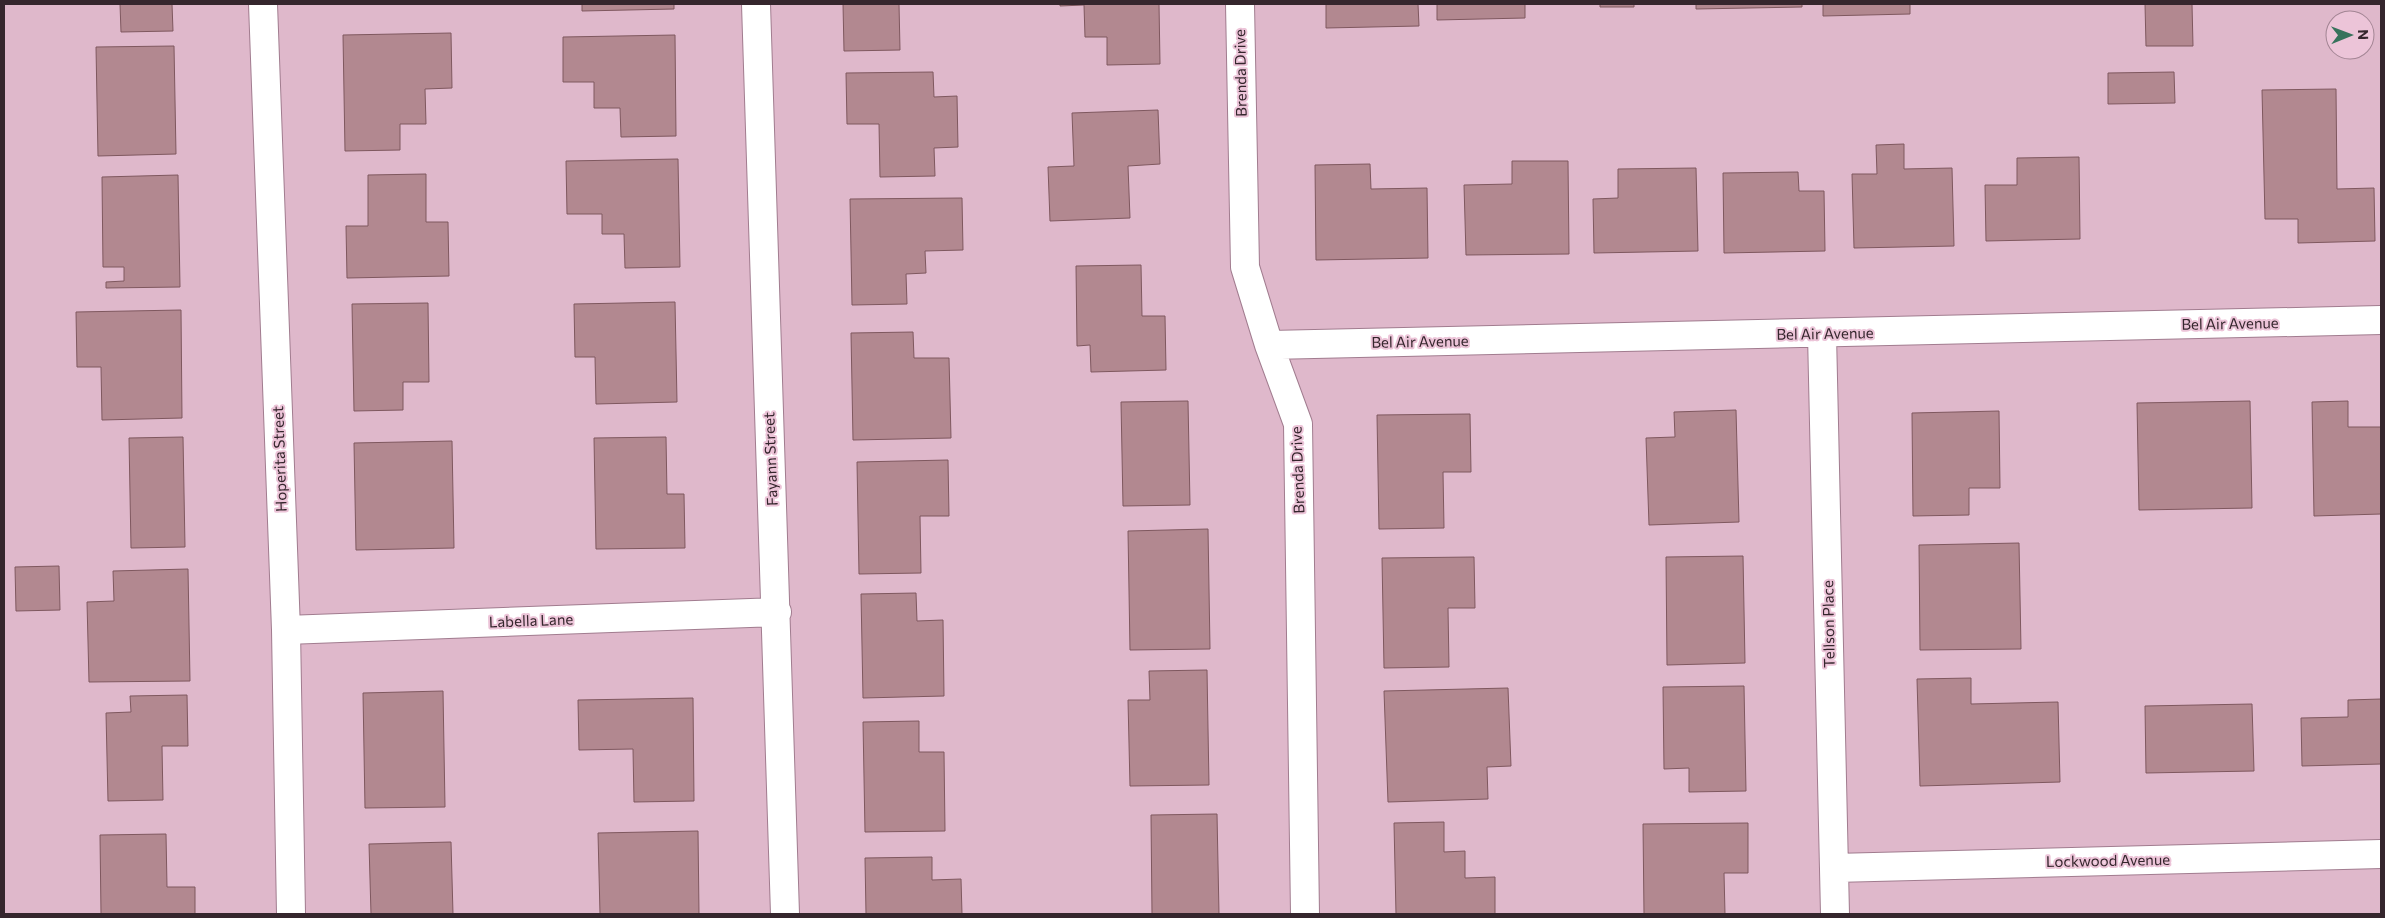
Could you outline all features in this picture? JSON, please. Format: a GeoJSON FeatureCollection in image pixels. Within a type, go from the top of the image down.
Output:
{"type":"FeatureCollection","features":[{"type":"Feature","properties":{"kind":"street","name":"Hoperita Street"},"geometry":{"type":"LineString","coordinates":[[263,4],[286,630],[291,914]]}},
{"type":"Feature","properties":{"kind":"street","name":"Fayann Street"},"geometry":{"type":"LineString","coordinates":[[756,4],[777,612],[785,914]]}},
{"type":"Feature","properties":{"kind":"street","name":"Brenda Drive"},"geometry":{"type":"LineString","coordinates":[[1240,4],[1246,267],[1269,345],[1298,424],[1306,914]]}},
{"type":"Feature","properties":{"kind":"street","name":"Bel Air Avenue"},"geometry":{"type":"LineString","coordinates":[[1269,345],[2381,320]]}},
{"type":"Feature","properties":{"kind":"street","name":"Tellson Place"},"geometry":{"type":"LineString","coordinates":[[1822,334],[1835,914]]}},
{"type":"Feature","properties":{"kind":"street","name":"Labella Lane"},"geometry":{"type":"LineString","coordinates":[[286,630],[777,612]]}},
{"type":"Feature","properties":{"kind":"street","name":"Lockwood Avenue"},"geometry":{"type":"LineString","coordinates":[[1834,868],[2381,854]]}},
{"type":"Feature","properties":{"kind":"building"},"geometry":{"type":"Polygon","coordinates":[[[120,4],[172,4],[173,31],[121,32],[120,4]]]}},
{"type":"Feature","properties":{"kind":"building"},"geometry":{"type":"Polygon","coordinates":[[[582,4],[674,4],[674,9],[582,11],[582,4]]]}},
{"type":"Feature","properties":{"kind":"building"},"geometry":{"type":"Polygon","coordinates":[[[843,4],[899,4],[900,50],[844,51],[843,4]]]}},
{"type":"Feature","properties":{"kind":"building"},"geometry":{"type":"Polygon","coordinates":[[[1060,4],[1159,4],[1160,64],[1107,65],[1107,37],[1085,37],[1084,5],[1060,6],[1060,4]]]}},
{"type":"Feature","properties":{"kind":"building"},"geometry":{"type":"Polygon","coordinates":[[[1326,4],[1418,4],[1419,26],[1326,28],[1326,4]]]}},
{"type":"Feature","properties":{"kind":"building"},"geometry":{"type":"Polygon","coordinates":[[[1437,4],[1525,4],[1525,18],[1437,20],[1437,4]]]}},
{"type":"Feature","properties":{"kind":"building"},"geometry":{"type":"Polygon","coordinates":[[[1600,4],[1634,4],[1634,7],[1600,7],[1600,4]]]}},
{"type":"Feature","properties":{"kind":"building"},"geometry":{"type":"Polygon","coordinates":[[[1696,4],[1802,4],[1802,7],[1696,9],[1696,4]]]}},
{"type":"Feature","properties":{"kind":"building"},"geometry":{"type":"Polygon","coordinates":[[[1823,4],[1910,4],[1910,14],[1823,16],[1823,4]]]}},
{"type":"Feature","properties":{"kind":"building"},"geometry":{"type":"Polygon","coordinates":[[[2145,4],[2192,4],[2193,46],[2146,46],[2145,4]]]}},
{"type":"Feature","properties":{"kind":"building"},"geometry":{"type":"Polygon","coordinates":[[[451,33],[452,88],[425,89],[426,124],[400,124],[400,150],[345,151],[343,35],[451,33]]]}},
{"type":"Feature","properties":{"kind":"building"},"geometry":{"type":"Polygon","coordinates":[[[675,35],[676,136],[621,137],[620,108],[594,108],[594,82],[563,82],[563,37],[675,35]]]}},
{"type":"Feature","properties":{"kind":"building"},"geometry":{"type":"Polygon","coordinates":[[[174,46],[176,154],[98,156],[96,47],[174,46]]]}},
{"type":"Feature","properties":{"kind":"building"},"geometry":{"type":"Polygon","coordinates":[[[933,72],[934,97],[957,96],[958,147],[934,148],[935,176],[880,177],[879,124],[847,124],[846,73],[933,72]]]}},
{"type":"Feature","properties":{"kind":"building"},"geometry":{"type":"Polygon","coordinates":[[[2174,72],[2175,103],[2108,104],[2108,73],[2174,72]]]}},
{"type":"Feature","properties":{"kind":"building"},"geometry":{"type":"Polygon","coordinates":[[[2336,89],[2337,189],[2374,188],[2375,241],[2298,243],[2298,219],[2265,219],[2262,90],[2336,89]]]}},
{"type":"Feature","properties":{"kind":"building"},"geometry":{"type":"Polygon","coordinates":[[[1158,110],[1160,164],[1128,166],[1130,218],[1050,221],[1048,167],[1074,166],[1072,113],[1158,110]]]}},
{"type":"Feature","properties":{"kind":"building"},"geometry":{"type":"Polygon","coordinates":[[[1904,144],[1904,169],[1952,168],[1954,246],[1854,248],[1852,174],[1877,174],[1876,145],[1904,144]]]}},
{"type":"Feature","properties":{"kind":"building"},"geometry":{"type":"Polygon","coordinates":[[[2079,157],[2080,239],[1986,241],[1985,185],[2017,185],[2017,158],[2079,157]]]}},
{"type":"Feature","properties":{"kind":"building"},"geometry":{"type":"Polygon","coordinates":[[[678,159],[680,267],[625,268],[624,234],[602,234],[602,214],[567,214],[566,161],[678,159]]]}},
{"type":"Feature","properties":{"kind":"building"},"geometry":{"type":"Polygon","coordinates":[[[1512,161],[1568,161],[1569,254],[1466,255],[1464,185],[1512,184],[1512,161]]]}},
{"type":"Feature","properties":{"kind":"building"},"geometry":{"type":"Polygon","coordinates":[[[1370,164],[1371,189],[1427,188],[1428,258],[1316,260],[1315,165],[1370,164]]]}},
{"type":"Feature","properties":{"kind":"building"},"geometry":{"type":"Polygon","coordinates":[[[1696,168],[1698,251],[1594,253],[1593,199],[1618,198],[1618,169],[1696,168]]]}},
{"type":"Feature","properties":{"kind":"building"},"geometry":{"type":"Polygon","coordinates":[[[1798,172],[1799,191],[1824,191],[1825,251],[1724,253],[1723,173],[1798,172]]]}},
{"type":"Feature","properties":{"kind":"building"},"geometry":{"type":"Polygon","coordinates":[[[426,174],[426,222],[448,222],[449,276],[347,278],[346,226],[368,226],[368,175],[426,174]]]}},
{"type":"Feature","properties":{"kind":"building"},"geometry":{"type":"Polygon","coordinates":[[[178,175],[180,287],[106,288],[106,282],[124,281],[124,267],[103,267],[102,177],[178,175]]]}},
{"type":"Feature","properties":{"kind":"building"},"geometry":{"type":"Polygon","coordinates":[[[962,198],[963,250],[925,251],[926,273],[906,274],[907,304],[852,305],[850,199],[962,198]]]}},
{"type":"Feature","properties":{"kind":"building"},"geometry":{"type":"Polygon","coordinates":[[[1141,265],[1142,316],[1165,316],[1166,370],[1091,372],[1090,345],[1077,346],[1076,266],[1141,265]]]}},
{"type":"Feature","properties":{"kind":"building"},"geometry":{"type":"Polygon","coordinates":[[[675,302],[677,402],[596,404],[595,357],[575,357],[574,304],[675,302]]]}},
{"type":"Feature","properties":{"kind":"building"},"geometry":{"type":"Polygon","coordinates":[[[428,303],[429,382],[403,382],[403,410],[354,411],[352,304],[428,303]]]}},
{"type":"Feature","properties":{"kind":"building"},"geometry":{"type":"Polygon","coordinates":[[[181,310],[182,418],[102,420],[101,367],[77,367],[76,312],[181,310]]]}},
{"type":"Feature","properties":{"kind":"building"},"geometry":{"type":"Polygon","coordinates":[[[913,332],[914,358],[949,358],[951,438],[853,440],[851,333],[913,332]]]}},
{"type":"Feature","properties":{"kind":"building"},"geometry":{"type":"Polygon","coordinates":[[[1188,401],[1190,505],[1123,506],[1121,402],[1188,401]]]}},
{"type":"Feature","properties":{"kind":"building"},"geometry":{"type":"Polygon","coordinates":[[[2250,401],[2252,508],[2139,510],[2137,403],[2250,401]]]}},
{"type":"Feature","properties":{"kind":"building"},"geometry":{"type":"Polygon","coordinates":[[[2348,401],[2348,427],[2381,427],[2381,514],[2314,516],[2312,402],[2348,401]]]}},
{"type":"Feature","properties":{"kind":"building"},"geometry":{"type":"Polygon","coordinates":[[[1736,410],[1739,522],[1649,525],[1646,438],[1675,437],[1674,412],[1736,410]]]}},
{"type":"Feature","properties":{"kind":"building"},"geometry":{"type":"Polygon","coordinates":[[[1999,411],[2000,488],[1969,488],[1969,515],[1913,516],[1912,413],[1999,411]]]}},
{"type":"Feature","properties":{"kind":"building"},"geometry":{"type":"Polygon","coordinates":[[[1470,414],[1471,472],[1443,472],[1444,528],[1379,529],[1377,415],[1470,414]]]}},
{"type":"Feature","properties":{"kind":"building"},"geometry":{"type":"Polygon","coordinates":[[[183,437],[185,547],[131,548],[129,438],[183,437]]]}},
{"type":"Feature","properties":{"kind":"building"},"geometry":{"type":"Polygon","coordinates":[[[666,437],[667,494],[684,494],[685,548],[596,549],[594,438],[666,437]]]}},
{"type":"Feature","properties":{"kind":"building"},"geometry":{"type":"Polygon","coordinates":[[[452,441],[454,548],[356,550],[354,443],[452,441]]]}},
{"type":"Feature","properties":{"kind":"building"},"geometry":{"type":"Polygon","coordinates":[[[948,460],[949,516],[920,516],[921,573],[859,574],[857,462],[948,460]]]}},
{"type":"Feature","properties":{"kind":"building"},"geometry":{"type":"Polygon","coordinates":[[[1208,529],[1210,649],[1130,650],[1128,531],[1208,529]]]}},
{"type":"Feature","properties":{"kind":"building"},"geometry":{"type":"Polygon","coordinates":[[[2019,543],[2021,649],[1920,650],[1919,545],[2019,543]]]}},
{"type":"Feature","properties":{"kind":"building"},"geometry":{"type":"Polygon","coordinates":[[[1743,556],[1745,663],[1667,665],[1666,557],[1743,556]]]}},
{"type":"Feature","properties":{"kind":"building"},"geometry":{"type":"Polygon","coordinates":[[[1474,557],[1475,608],[1448,608],[1449,667],[1384,668],[1382,558],[1474,557]]]}},
{"type":"Feature","properties":{"kind":"building"},"geometry":{"type":"Polygon","coordinates":[[[59,566],[60,610],[16,611],[15,567],[59,566]]]}},
{"type":"Feature","properties":{"kind":"building"},"geometry":{"type":"Polygon","coordinates":[[[188,569],[190,681],[89,682],[87,602],[114,601],[113,571],[188,569]]]}},
{"type":"Feature","properties":{"kind":"building"},"geometry":{"type":"Polygon","coordinates":[[[916,593],[917,621],[943,620],[944,696],[863,698],[861,594],[916,593]]]}},
{"type":"Feature","properties":{"kind":"building"},"geometry":{"type":"Polygon","coordinates":[[[1207,670],[1209,785],[1130,786],[1128,700],[1150,700],[1149,671],[1207,670]]]}},
{"type":"Feature","properties":{"kind":"building"},"geometry":{"type":"Polygon","coordinates":[[[1971,678],[1971,704],[2058,702],[2060,782],[1920,786],[1917,679],[1971,678]]]}},
{"type":"Feature","properties":{"kind":"building"},"geometry":{"type":"Polygon","coordinates":[[[1744,686],[1746,791],[1689,792],[1689,768],[1664,769],[1663,687],[1744,686]]]}},
{"type":"Feature","properties":{"kind":"building"},"geometry":{"type":"Polygon","coordinates":[[[1508,688],[1511,766],[1487,767],[1488,799],[1388,802],[1384,691],[1508,688]]]}},
{"type":"Feature","properties":{"kind":"building"},"geometry":{"type":"Polygon","coordinates":[[[443,691],[445,807],[365,808],[363,693],[443,691]]]}},
{"type":"Feature","properties":{"kind":"building"},"geometry":{"type":"Polygon","coordinates":[[[187,695],[188,746],[162,746],[163,800],[108,801],[106,713],[131,712],[130,696],[187,695]]]}},
{"type":"Feature","properties":{"kind":"building"},"geometry":{"type":"Polygon","coordinates":[[[693,698],[694,801],[634,802],[633,749],[579,750],[578,700],[693,698]]]}},
{"type":"Feature","properties":{"kind":"building"},"geometry":{"type":"Polygon","coordinates":[[[2381,699],[2381,764],[2302,766],[2301,718],[2348,717],[2348,700],[2381,699]]]}},
{"type":"Feature","properties":{"kind":"building"},"geometry":{"type":"Polygon","coordinates":[[[2252,704],[2254,771],[2146,773],[2145,706],[2252,704]]]}},
{"type":"Feature","properties":{"kind":"building"},"geometry":{"type":"Polygon","coordinates":[[[919,721],[919,752],[944,752],[945,831],[865,832],[863,722],[919,721]]]}},
{"type":"Feature","properties":{"kind":"building"},"geometry":{"type":"Polygon","coordinates":[[[1217,814],[1219,914],[1152,914],[1151,815],[1217,814]]]}},
{"type":"Feature","properties":{"kind":"building"},"geometry":{"type":"Polygon","coordinates":[[[1444,822],[1444,852],[1465,851],[1465,878],[1495,877],[1495,914],[1396,914],[1394,823],[1444,822]]]}},
{"type":"Feature","properties":{"kind":"building"},"geometry":{"type":"Polygon","coordinates":[[[1748,823],[1748,873],[1724,873],[1725,914],[1644,914],[1643,824],[1748,823]]]}},
{"type":"Feature","properties":{"kind":"building"},"geometry":{"type":"Polygon","coordinates":[[[698,831],[699,914],[600,914],[598,833],[698,831]]]}},
{"type":"Feature","properties":{"kind":"building"},"geometry":{"type":"Polygon","coordinates":[[[166,834],[167,887],[195,887],[195,914],[101,914],[100,835],[166,834]]]}},
{"type":"Feature","properties":{"kind":"building"},"geometry":{"type":"Polygon","coordinates":[[[451,842],[453,914],[371,914],[369,844],[451,842]]]}},
{"type":"Feature","properties":{"kind":"building"},"geometry":{"type":"Polygon","coordinates":[[[932,857],[932,880],[961,879],[962,914],[866,914],[865,858],[932,857]]]}}]}
